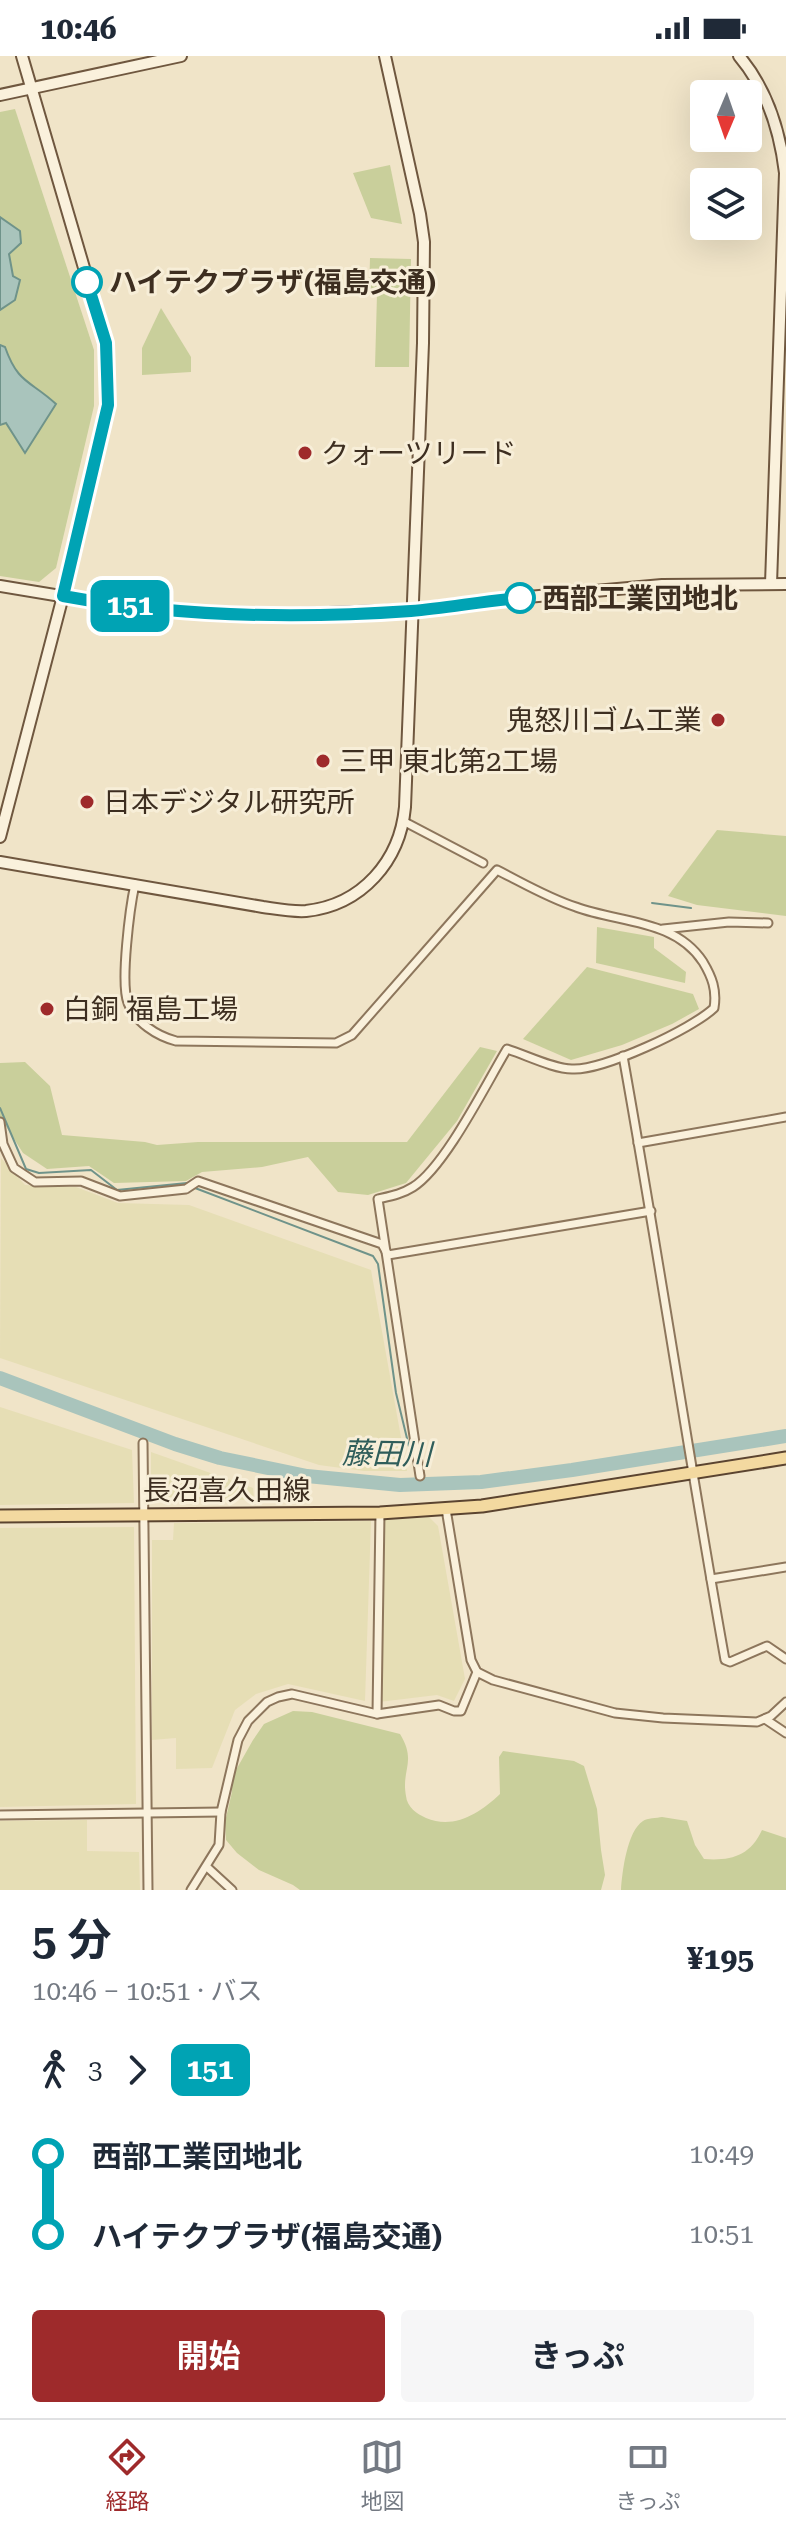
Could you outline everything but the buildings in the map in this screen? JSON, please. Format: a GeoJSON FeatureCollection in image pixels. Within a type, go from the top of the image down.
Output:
{"type":"FeatureCollection","features":[{"type":"Feature","properties":{"kind":"main road","name":"長沼喜久田線"},"geometry":{"type":"LineString","coordinates":[[0,1516],[380,1513],[446,1509],[509,1503],[693,1470],[786,1458]]}},
{"type":"Feature","properties":{"kind":"street"},"geometry":{"type":"LineString","coordinates":[[0,837],[63,596],[108,405],[106,343],[22,56]]}},
{"type":"Feature","properties":{"kind":"street"},"geometry":{"type":"LineString","coordinates":[[0,95],[181,56]]}},
{"type":"Feature","properties":{"kind":"street"},"geometry":{"type":"LineString","coordinates":[[0,862],[305,911],[345,900],[376,877],[388,862],[403,821],[423,343],[424,242],[385,56]]}},
{"type":"Feature","properties":{"kind":"street"},"geometry":{"type":"LineString","coordinates":[[739,56],[768,103],[785,173],[771,584]]}},
{"type":"Feature","properties":{"kind":"street"},"geometry":{"type":"LineString","coordinates":[[0,586],[103,603],[203,613],[272,615],[413,610],[629,588],[786,584]]}},
{"type":"Feature","properties":{"kind":"street"},"geometry":{"type":"LineString","coordinates":[[403,821],[483,863]]}},
{"type":"Feature","properties":{"kind":"street"},"geometry":{"type":"LineString","coordinates":[[135,884],[129,909],[125,993],[133,1013],[145,1025],[176,1041],[336,1043],[352,1035],[497,870],[578,908],[631,920],[684,941],[699,956],[710,974],[715,988],[714,1008],[696,1022],[623,1056],[583,1069],[568,1069],[507,1049],[435,1166],[416,1185],[400,1194],[378,1199],[420,1476]]}},
{"type":"Feature","properties":{"kind":"street"},"geometry":{"type":"LineString","coordinates":[[661,930],[729,922],[768,923]]}},
{"type":"Feature","properties":{"kind":"street"},"geometry":{"type":"LineString","coordinates":[[623,1056],[725,1660],[730,1662],[767,1646],[786,1659]]}},
{"type":"Feature","properties":{"kind":"street"},"geometry":{"type":"LineString","coordinates":[[638,1143],[786,1117]]}},
{"type":"Feature","properties":{"kind":"street"},"geometry":{"type":"LineString","coordinates":[[0,1122],[1,1148],[14,1168],[35,1182],[81,1181],[120,1196],[186,1189],[198,1181],[382,1244],[388,1255]]}},
{"type":"Feature","properties":{"kind":"street"},"geometry":{"type":"LineString","coordinates":[[388,1255],[651,1211]]}},
{"type":"Feature","properties":{"kind":"street"},"geometry":{"type":"LineString","coordinates":[[143,1443],[148,1890]]}},
{"type":"Feature","properties":{"kind":"street"},"geometry":{"type":"LineString","coordinates":[[446,1509],[471,1660],[477,1672],[493,1680],[615,1713],[743,1722],[765,1719],[786,1702]]}},
{"type":"Feature","properties":{"kind":"street"},"geometry":{"type":"LineString","coordinates":[[377,1714],[380,1513]]}},
{"type":"Feature","properties":{"kind":"street"},"geometry":{"type":"LineString","coordinates":[[711,1579],[786,1567]]}},
{"type":"Feature","properties":{"kind":"street"},"geometry":{"type":"LineString","coordinates":[[191,1890],[219,1845],[221,1812],[238,1740],[248,1721],[267,1702],[292,1694],[377,1714],[439,1705],[461,1711],[477,1672]]}},
{"type":"Feature","properties":{"kind":"street"},"geometry":{"type":"LineString","coordinates":[[765,1719],[786,1733]]}},
{"type":"Feature","properties":{"kind":"street"},"geometry":{"type":"LineString","coordinates":[[0,1815],[221,1812]]}},
{"type":"Feature","properties":{"kind":"street"},"geometry":{"type":"LineString","coordinates":[[207,1867],[232,1890]]}},
{"type":"Feature","properties":{"kind":"shaded area"},"geometry":{"type":"Polygon","coordinates":[[[1,1158],[25,1185],[76,1187],[118,1203],[189,1205],[371,1270],[407,1471],[364,1471],[319,1465],[0,1358],[1,1158]]]}},
{"type":"Feature","properties":{"kind":"shaded area"},"geometry":{"type":"Polygon","coordinates":[[[0,1407],[132,1450],[134,1503],[0,1505],[0,1407]]]}},
{"type":"Feature","properties":{"kind":"shaded area"},"geometry":{"type":"Polygon","coordinates":[[[151,1452],[253,1488],[254,1500],[151,1499],[151,1452]]]}},
{"type":"Feature","properties":{"kind":"shaded area"},"geometry":{"type":"Polygon","coordinates":[[[429,1517],[438,1526],[465,1679],[454,1701],[437,1695],[379,1702],[385,1520],[429,1517]]]}},
{"type":"Feature","properties":{"kind":"shaded area"},"geometry":{"type":"Polygon","coordinates":[[[371,1521],[365,1701],[288,1684],[256,1694],[235,1710],[212,1768],[176,1769],[176,1738],[152,1740],[152,1540],[173,1540],[174,1523],[371,1521]]]}},
{"type":"Feature","properties":{"kind":"shaded area"},"geometry":{"type":"Polygon","coordinates":[[[134,1527],[136,1804],[0,1807],[0,1528],[134,1527]]]}},
{"type":"Feature","properties":{"kind":"shaded area"},"geometry":{"type":"Polygon","coordinates":[[[87,1820],[87,1851],[139,1852],[140,1890],[0,1890],[0,1821],[87,1820]]]}},
{"type":"Feature","properties":{"kind":"green space"},"geometry":{"type":"Polygon","coordinates":[[[15,109],[94,350],[94,406],[56,568],[39,582],[0,576],[0,112],[15,109]]]}},
{"type":"Feature","properties":{"kind":"green space"},"geometry":{"type":"Polygon","coordinates":[[[390,165],[402,224],[371,218],[353,173],[390,165]]]}},
{"type":"Feature","properties":{"kind":"green space"},"geometry":{"type":"Polygon","coordinates":[[[370,258],[411,259],[409,367],[375,367],[377,294],[369,294],[370,258]]]}},
{"type":"Feature","properties":{"kind":"green space"},"geometry":{"type":"Polygon","coordinates":[[[161,308],[191,357],[191,372],[142,375],[142,348],[161,308]]]}},
{"type":"Feature","properties":{"kind":"green space"},"geometry":{"type":"Polygon","coordinates":[[[717,830],[786,836],[786,916],[697,905],[668,896],[717,830]]]}},
{"type":"Feature","properties":{"kind":"green space"},"geometry":{"type":"Polygon","coordinates":[[[597,927],[654,937],[654,948],[686,972],[685,983],[596,963],[597,927]]]}},
{"type":"Feature","properties":{"kind":"green space"},"geometry":{"type":"Polygon","coordinates":[[[587,967],[693,994],[699,1009],[622,1045],[571,1060],[523,1039],[587,967]]]}},
{"type":"Feature","properties":{"kind":"green space"},"geometry":{"type":"Polygon","coordinates":[[[480,1047],[497,1051],[457,1121],[406,1183],[368,1195],[338,1192],[308,1157],[262,1167],[202,1172],[186,1181],[114,1183],[89,1166],[47,1169],[23,1153],[0,1117],[0,1063],[25,1062],[50,1086],[62,1135],[157,1145],[198,1142],[407,1142],[480,1047]]]}},
{"type":"Feature","properties":{"kind":"green space"},"geometry":{"type":"Polygon","coordinates":[[[293,1711],[312,1712],[400,1734],[408,1759],[407,1800],[416,1812],[436,1821],[466,1818],[500,1794],[499,1757],[503,1751],[574,1761],[584,1766],[597,1809],[605,1875],[601,1890],[300,1890],[259,1870],[226,1840],[225,1822],[232,1777],[264,1724],[293,1711]]]}},
{"type":"Feature","properties":{"kind":"green space"},"geometry":{"type":"Polygon","coordinates":[[[662,1817],[687,1821],[695,1845],[704,1859],[739,1855],[752,1846],[762,1830],[786,1838],[786,1890],[621,1890],[626,1853],[633,1834],[643,1821],[662,1817]]]}},
{"type":"Feature","properties":{"kind":"water"},"geometry":{"type":"Polygon","coordinates":[[[0,217],[20,231],[21,243],[9,254],[13,276],[20,280],[15,300],[0,310],[0,217]]]}},
{"type":"Feature","properties":{"kind":"water"},"geometry":{"type":"Polygon","coordinates":[[[0,345],[5,347],[20,375],[56,404],[25,453],[6,423],[0,425],[0,345]]]}},
{"type":"Feature","properties":{"kind":"waterway"},"geometry":{"type":"LineString","coordinates":[[652,903],[691,908]]}},
{"type":"Feature","properties":{"kind":"waterway"},"geometry":{"type":"LineString","coordinates":[[0,1108],[26,1169],[39,1173],[91,1170],[117,1190],[187,1183]]}},
{"type":"Feature","properties":{"kind":"waterway"},"geometry":{"type":"LineString","coordinates":[[195,1188],[373,1256],[378,1264],[396,1393],[415,1464]]}},
{"type":"Feature","properties":{"kind":"waterway","name":"藤田川"},"geometry":{"type":"LineString","coordinates":[[0,1378],[220,1458],[307,1476],[400,1485],[481,1482],[786,1436]]}},
{"type":"Feature","properties":{"kind":"bus line","name":"151"},"geometry":{"type":"LineString","coordinates":[[87,282],[106,343],[108,405],[63,596],[190,612],[272,615],[413,610],[520,598]]}},
{"type":"Feature","properties":{"kind":"place","name":"ハイテクプラザ(福島交通)"},"geometry":{"type":"Point","coordinates":[87,282]}},
{"type":"Feature","properties":{"kind":"place","name":"クォーツリード"},"geometry":{"type":"Point","coordinates":[305,453]}},
{"type":"Feature","properties":{"kind":"place","name":"西部工業団地北"},"geometry":{"type":"Point","coordinates":[520,598]}},
{"type":"Feature","properties":{"kind":"place","name":"鬼怒川ゴム工業"},"geometry":{"type":"Point","coordinates":[718,720]}},
{"type":"Feature","properties":{"kind":"place","name":"三甲 東北第2工場"},"geometry":{"type":"Point","coordinates":[323,761]}},
{"type":"Feature","properties":{"kind":"place","name":"日本デジタル研究所"},"geometry":{"type":"Point","coordinates":[87,802]}},
{"type":"Feature","properties":{"kind":"place","name":"白銅 福島工場"},"geometry":{"type":"Point","coordinates":[47,1009]}}]}
